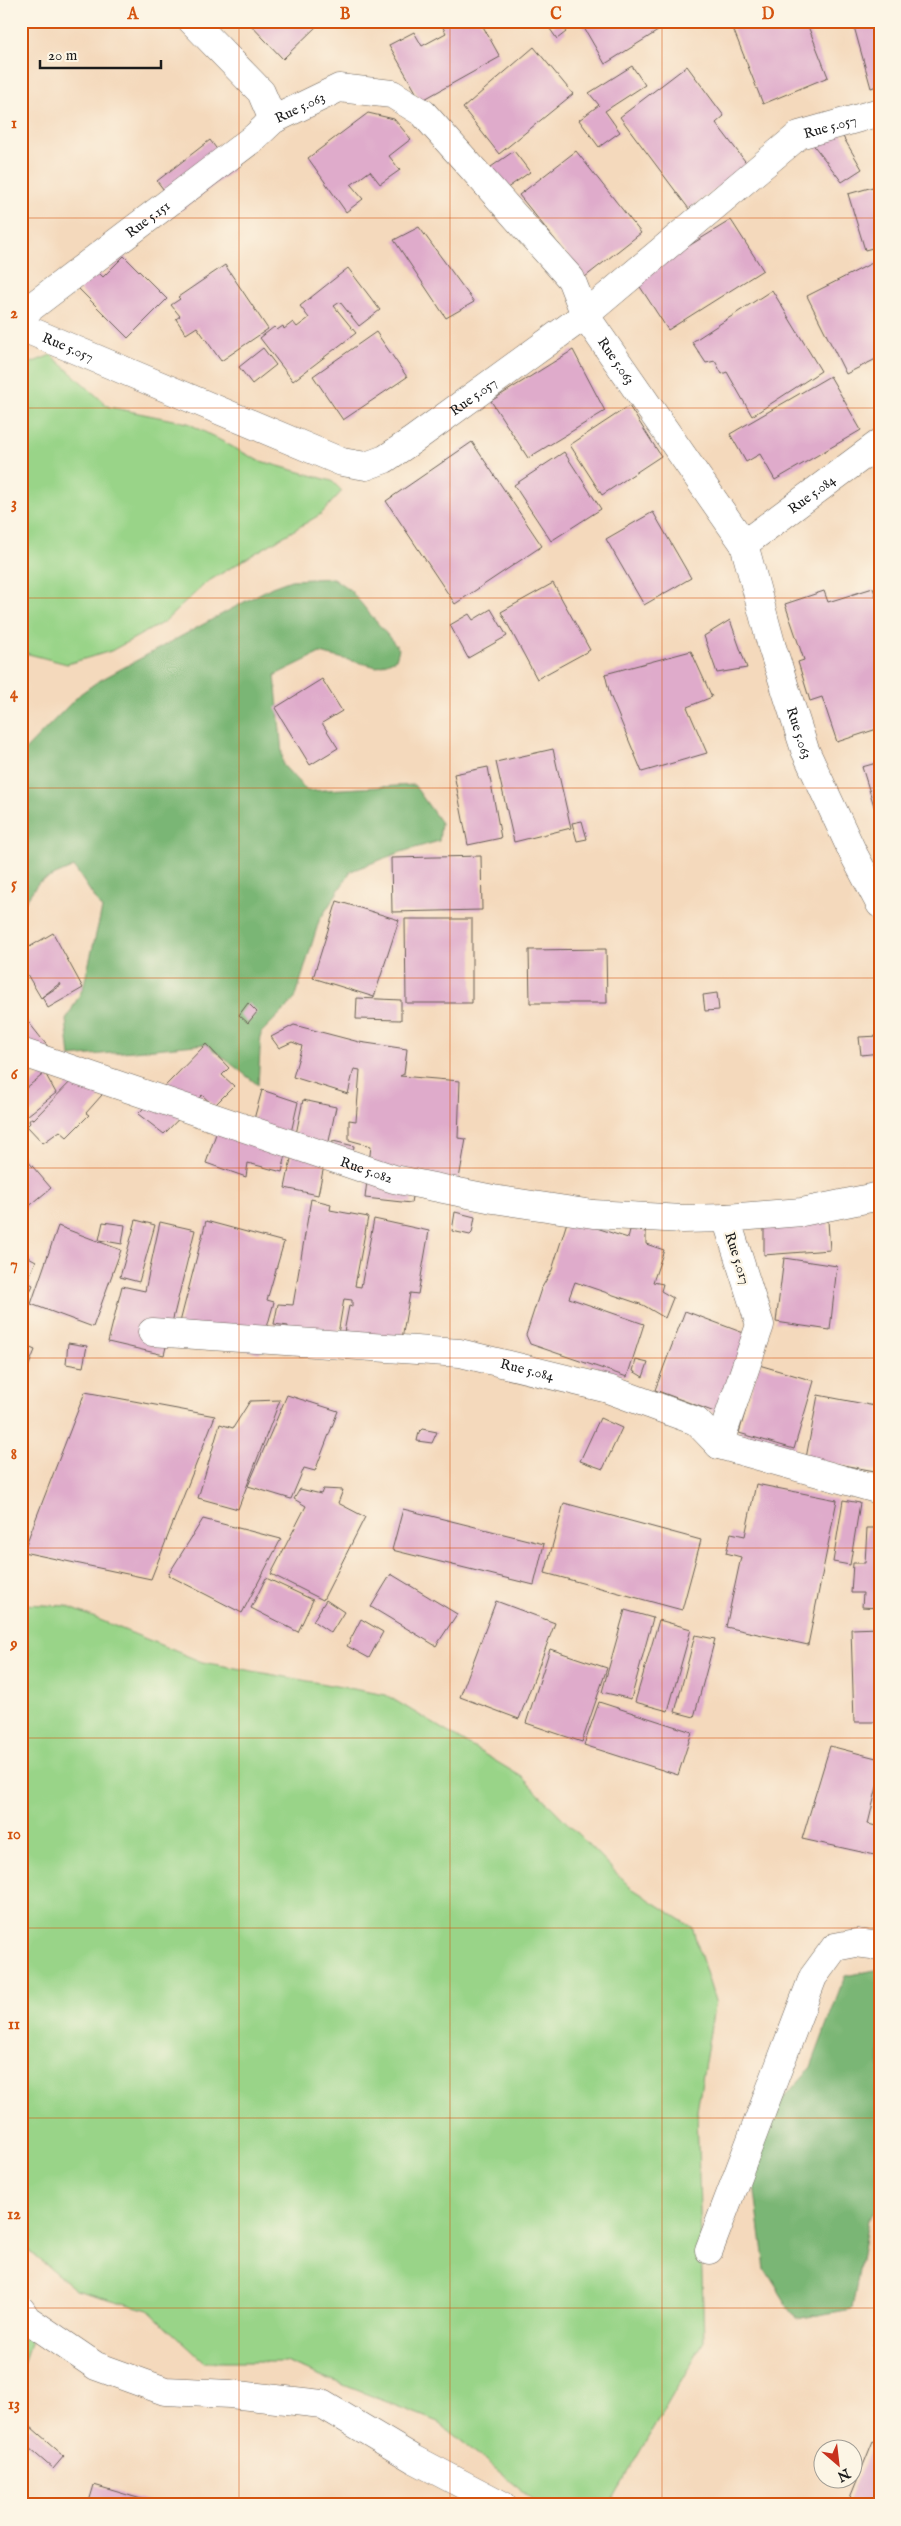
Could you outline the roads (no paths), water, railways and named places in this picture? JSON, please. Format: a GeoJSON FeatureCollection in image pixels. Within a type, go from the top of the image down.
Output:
{"type":"FeatureCollection","features":[{"type":"Feature","properties":{"kind":"street","name":"Rue 5.063"},"geometry":{"type":"LineString","coordinates":[[192,21],[261,92],[273,120],[339,88],[392,94],[423,113],[570,279],[585,315],[744,544],[804,750],[854,855],[880,904]]}},
{"type":"Feature","properties":{"kind":"street","name":"Rue 5.057"},"geometry":{"type":"LineString","coordinates":[[21,327],[342,462],[366,466],[385,459],[585,315],[799,135],[880,112]]}},
{"type":"Feature","properties":{"kind":"street","name":"Rue 5.151"},"geometry":{"type":"LineString","coordinates":[[21,316],[255,137],[273,120]]}},
{"type":"Feature","properties":{"kind":"street","name":"Rue 5.084"},"geometry":{"type":"LineString","coordinates":[[744,544],[880,443]]}},
{"type":"Feature","properties":{"kind":"street","name":"Rue 5.082"},"geometry":{"type":"LineString","coordinates":[[21,1052],[394,1179],[493,1199],[593,1214],[683,1220],[726,1218]]}},
{"type":"Feature","properties":{"kind":"street","name":"Rue 5.017"},"geometry":{"type":"LineString","coordinates":[[719,1445],[760,1325],[726,1218],[802,1212],[880,1196]]}},
{"type":"Feature","properties":{"kind":"street","name":"Rue 5.084"},"geometry":{"type":"LineString","coordinates":[[152,1332],[460,1353],[608,1389],[696,1421],[719,1445]]}},
{"type":"Feature","properties":{"kind":"street"},"geometry":{"type":"LineString","coordinates":[[719,1445],[880,1490]]}},
{"type":"Feature","properties":{"kind":"street"},"geometry":{"type":"LineString","coordinates":[[709,2250],[813,1977],[836,1947],[856,1943],[880,1946]]}},
{"type":"Feature","properties":{"kind":"street"},"geometry":{"type":"LineString","coordinates":[[21,2310],[27,2319],[96,2366],[164,2391],[230,2394],[322,2404],[414,2459],[502,2505]]}}]}
